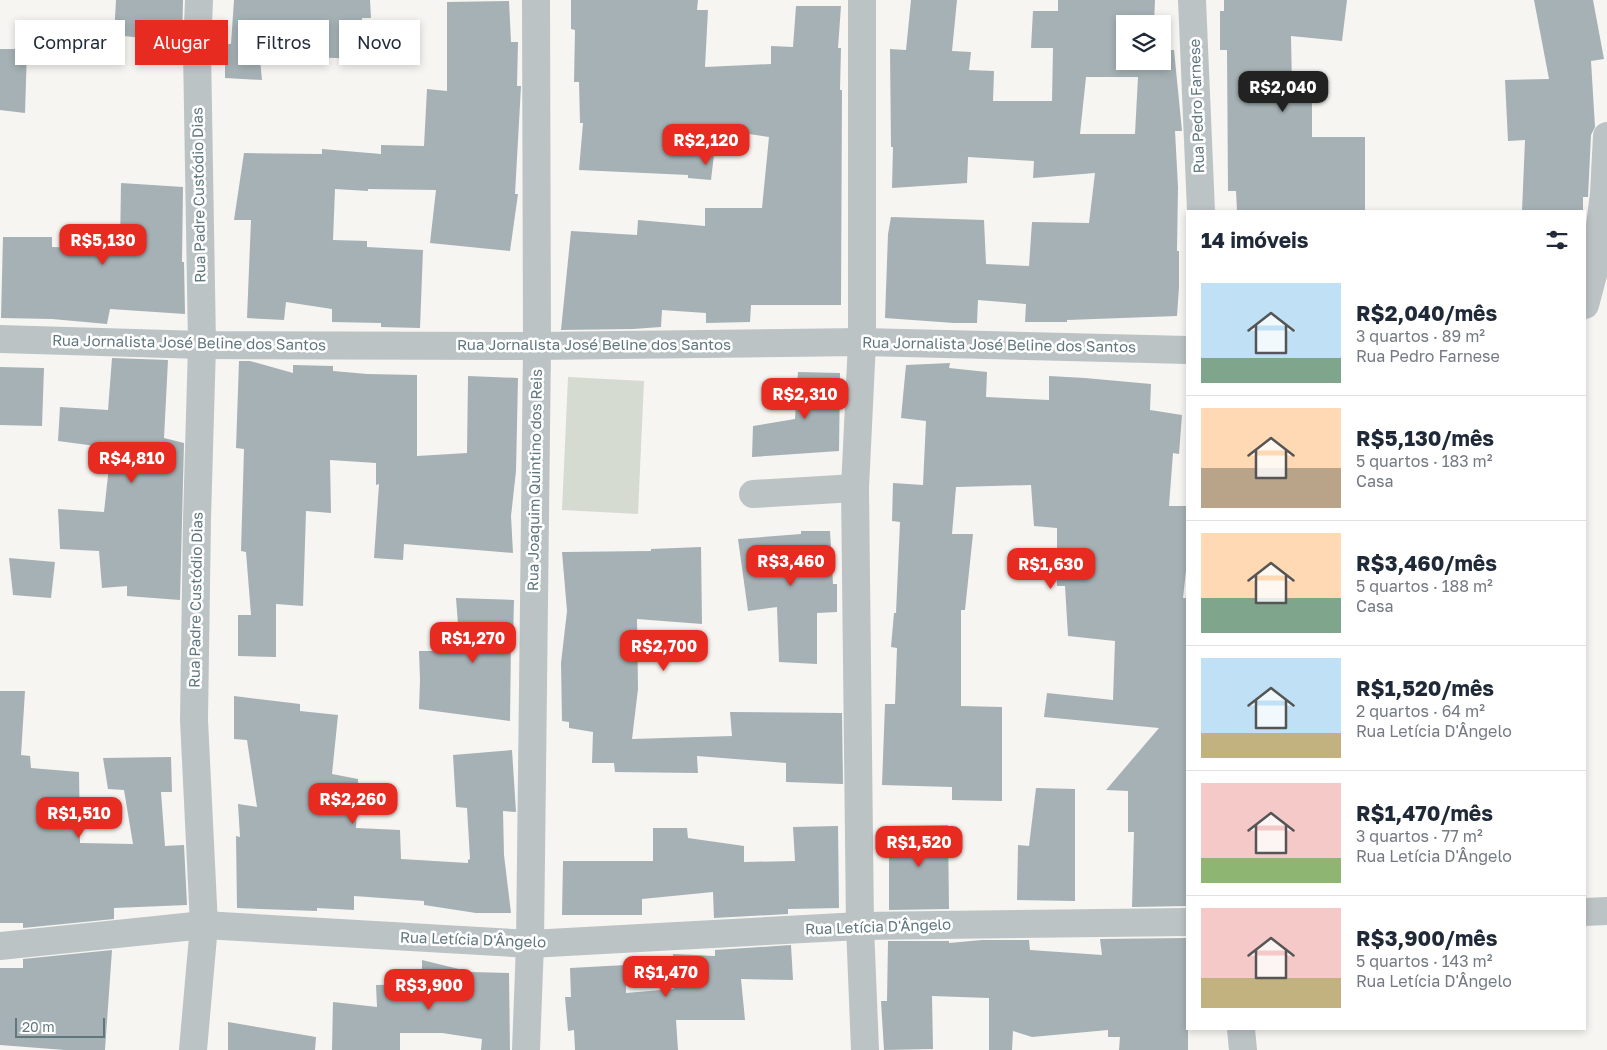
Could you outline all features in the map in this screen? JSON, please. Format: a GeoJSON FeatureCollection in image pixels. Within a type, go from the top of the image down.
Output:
{"type":"FeatureCollection","features":[{"type":"Feature","properties":{"kind":"street","name":"Rua Padre Custódio Dias"},"geometry":{"type":"LineString","coordinates":[[193,1050],[204,925],[194,720],[202,345],[197,50],[199,0]]}},
{"type":"Feature","properties":{"kind":"street","name":"Rua Joaquim Quintino dos Reis"},"geometry":{"type":"LineString","coordinates":[[526,1050],[530,944],[537,346],[536,0]]}},
{"type":"Feature","properties":{"kind":"street"},"geometry":{"type":"LineString","coordinates":[[862,0],[862,342],[855,488],[860,926],[865,1050]]}},
{"type":"Feature","properties":{"kind":"street","name":"Rua Pedro Farnese"},"geometry":{"type":"LineString","coordinates":[[1192,0],[1201,210]]}},
{"type":"Feature","properties":{"kind":"street"},"geometry":{"type":"LineString","coordinates":[[1586,301],[1595,267],[1604,193],[1607,136]]}},
{"type":"Feature","properties":{"kind":"street","name":"Rua Jornalista José Beline dos Santos"},"geometry":{"type":"LineString","coordinates":[[0,339],[202,345],[537,346],[862,342],[1186,350]]}},
{"type":"Feature","properties":{"kind":"street"},"geometry":{"type":"LineString","coordinates":[[753,494],[855,488]]}},
{"type":"Feature","properties":{"kind":"street"},"geometry":{"type":"LineString","coordinates":[[1586,912],[1607,911]]}},
{"type":"Feature","properties":{"kind":"street","name":"Rua Letícia D'Ângelo"},"geometry":{"type":"LineString","coordinates":[[0,946],[204,925],[530,944],[860,926],[1186,922]]}},
{"type":"Feature","properties":{"kind":"street"},"geometry":{"type":"LineString","coordinates":[[1241,1030],[1243,1050]]}},
{"type":"Feature","properties":{"kind":"shaded area"},"geometry":{"type":"Polygon","coordinates":[[[568,377],[644,381],[638,514],[562,510],[568,377]]]}},
{"type":"Feature","properties":{"kind":"building"},"geometry":{"type":"Polygon","coordinates":[[[116,0],[183,0],[183,20],[135,20],[135,37],[125,36],[125,20],[115,20],[116,0]]]}},
{"type":"Feature","properties":{"kind":"building"},"geometry":{"type":"Polygon","coordinates":[[[234,0],[370,0],[371,18],[339,20],[339,58],[329,58],[329,20],[238,20],[238,65],[261,65],[262,80],[225,78],[225,65],[228,65],[228,44],[231,44],[234,0]]]}},
{"type":"Feature","properties":{"kind":"building"},"geometry":{"type":"Polygon","coordinates":[[[571,0],[698,0],[697,10],[708,10],[705,67],[771,64],[771,46],[793,47],[796,6],[841,6],[838,48],[841,48],[840,90],[842,90],[841,305],[751,305],[750,322],[706,323],[706,313],[662,310],[661,327],[561,330],[571,231],[637,235],[638,220],[705,226],[705,208],[762,208],[769,137],[717,129],[711,180],[688,178],[688,175],[579,170],[583,123],[580,123],[579,82],[574,82],[575,30],[571,29],[571,0]]]}},
{"type":"Feature","properties":{"kind":"building"},"geometry":{"type":"Polygon","coordinates":[[[911,0],[957,0],[952,51],[971,52],[969,70],[994,71],[993,101],[1052,101],[1053,48],[1031,48],[1033,11],[1058,11],[1058,0],[1155,0],[1154,15],[1116,15],[1116,70],[1171,70],[1171,50],[1174,50],[1182,131],[1175,131],[1178,187],[1177,251],[1179,251],[1177,316],[1067,320],[1067,322],[1025,322],[1026,304],[978,300],[977,323],[885,318],[888,234],[891,217],[984,220],[986,264],[1029,266],[1032,222],[1089,223],[1095,173],[1033,178],[1034,161],[968,157],[967,183],[892,188],[893,147],[891,147],[890,49],[906,50],[911,0]],[[1086,77],[1080,134],[1135,134],[1138,77],[1086,77]]]}},
{"type":"Feature","properties":{"kind":"building"},"geometry":{"type":"Polygon","coordinates":[[[1224,0],[1347,0],[1342,41],[1291,36],[1292,88],[1312,88],[1312,137],[1365,137],[1365,210],[1237,210],[1236,191],[1228,191],[1227,50],[1220,50],[1220,11],[1224,11],[1224,0]]]}},
{"type":"Feature","properties":{"kind":"building"},"geometry":{"type":"Polygon","coordinates":[[[1534,0],[1593,0],[1604,59],[1591,61],[1595,127],[1591,135],[1588,197],[1583,197],[1583,210],[1522,210],[1525,140],[1508,141],[1505,80],[1549,79],[1534,0]]]}},
{"type":"Feature","properties":{"kind":"building"},"geometry":{"type":"Polygon","coordinates":[[[509,1],[511,42],[518,42],[517,86],[521,86],[515,194],[518,194],[510,251],[430,243],[436,190],[368,189],[368,191],[335,189],[333,240],[367,241],[367,247],[423,250],[420,328],[381,327],[381,323],[332,322],[332,309],[286,302],[284,320],[247,318],[251,220],[234,220],[244,153],[322,154],[322,149],[381,154],[381,145],[424,146],[427,89],[447,91],[447,2],[509,1]]]}},
{"type":"Feature","properties":{"kind":"building"},"geometry":{"type":"Polygon","coordinates":[[[0,49],[15,49],[15,65],[26,65],[25,113],[0,110],[0,49]]]}},
{"type":"Feature","properties":{"kind":"building"},"geometry":{"type":"Polygon","coordinates":[[[121,183],[183,187],[182,262],[184,262],[185,314],[110,309],[107,324],[52,319],[1,318],[3,237],[52,237],[52,247],[120,249],[121,183]]]}},
{"type":"Feature","properties":{"kind":"building"},"geometry":{"type":"Polygon","coordinates":[[[112,358],[168,360],[164,438],[184,443],[180,600],[127,596],[127,586],[102,588],[99,551],[60,549],[58,509],[104,512],[111,448],[58,441],[60,407],[108,410],[112,358]]]}},
{"type":"Feature","properties":{"kind":"building"},"geometry":{"type":"Polygon","coordinates":[[[239,361],[250,361],[293,373],[293,365],[333,366],[333,371],[367,374],[417,375],[417,456],[467,453],[468,376],[518,378],[516,471],[511,516],[513,553],[404,544],[403,560],[374,558],[379,484],[376,485],[376,463],[330,460],[331,513],[306,511],[303,606],[276,604],[276,657],[238,656],[238,615],[251,615],[246,552],[241,551],[244,449],[236,448],[239,361]]]}},
{"type":"Feature","properties":{"kind":"building"},"geometry":{"type":"Polygon","coordinates":[[[950,363],[949,368],[987,372],[986,397],[1049,400],[1049,376],[1151,384],[1150,410],[1182,415],[1179,454],[1173,453],[1169,506],[1186,506],[1186,570],[1183,598],[1186,598],[1186,906],[1132,907],[1134,832],[1128,832],[1128,791],[1106,790],[1159,728],[1044,717],[1047,693],[1113,700],[1115,641],[1068,636],[1065,586],[1057,586],[1057,528],[1034,526],[1031,485],[956,487],[952,534],[973,534],[965,610],[961,610],[961,706],[1002,707],[1002,801],[952,800],[952,787],[882,785],[885,704],[895,704],[897,648],[891,647],[894,613],[896,613],[900,522],[892,521],[893,483],[923,485],[926,421],[901,418],[906,365],[950,363]]]}},
{"type":"Feature","properties":{"kind":"building"},"geometry":{"type":"Polygon","coordinates":[[[0,367],[44,368],[42,426],[0,425],[0,367]]]}},
{"type":"Feature","properties":{"kind":"building"},"geometry":{"type":"Polygon","coordinates":[[[798,372],[840,373],[839,451],[752,457],[753,426],[795,419],[798,372]]]}},
{"type":"Feature","properties":{"kind":"building"},"geometry":{"type":"Polygon","coordinates":[[[801,531],[830,531],[833,584],[837,584],[837,612],[817,613],[817,664],[779,662],[777,607],[748,611],[738,539],[801,534],[801,531]]]}},
{"type":"Feature","properties":{"kind":"building"},"geometry":{"type":"Polygon","coordinates":[[[701,547],[702,624],[637,619],[638,689],[632,739],[732,736],[730,712],[842,713],[843,784],[786,782],[786,763],[697,756],[698,773],[615,772],[614,763],[592,763],[593,732],[569,728],[569,722],[562,721],[561,663],[567,611],[562,552],[651,551],[651,549],[701,547]]]}},
{"type":"Feature","properties":{"kind":"building"},"geometry":{"type":"Polygon","coordinates":[[[9,558],[55,562],[51,598],[13,595],[9,558]]]}},
{"type":"Feature","properties":{"kind":"building"},"geometry":{"type":"Polygon","coordinates":[[[456,598],[514,600],[513,641],[511,641],[510,721],[419,709],[419,651],[460,651],[456,598]]]}},
{"type":"Feature","properties":{"kind":"building"},"geometry":{"type":"Polygon","coordinates":[[[0,691],[25,691],[21,755],[30,756],[31,768],[79,772],[80,843],[133,844],[124,790],[108,789],[103,758],[171,757],[172,792],[161,792],[165,846],[184,845],[187,905],[114,908],[114,919],[23,928],[23,923],[0,923],[0,691]]]}},
{"type":"Feature","properties":{"kind":"building"},"geometry":{"type":"Polygon","coordinates":[[[234,696],[300,704],[300,711],[338,715],[332,774],[358,779],[356,828],[400,830],[401,859],[468,863],[470,859],[467,808],[456,807],[453,755],[512,750],[516,812],[503,811],[504,855],[511,913],[476,913],[424,905],[424,901],[354,896],[354,910],[317,908],[317,911],[237,908],[236,836],[240,837],[238,804],[257,807],[247,740],[234,739],[234,696]]]}},
{"type":"Feature","properties":{"kind":"building"},"geometry":{"type":"Polygon","coordinates":[[[1036,788],[1075,789],[1075,901],[1017,900],[1018,845],[1029,846],[1036,788]]]}},
{"type":"Feature","properties":{"kind":"building"},"geometry":{"type":"Polygon","coordinates":[[[948,825],[949,909],[889,910],[889,826],[948,825]]]}},
{"type":"Feature","properties":{"kind":"building"},"geometry":{"type":"Polygon","coordinates":[[[838,826],[839,908],[788,909],[788,914],[714,918],[713,892],[642,899],[642,915],[562,915],[563,861],[653,861],[653,828],[687,828],[688,838],[744,846],[744,862],[795,861],[793,827],[838,826]]]}},
{"type":"Feature","properties":{"kind":"building"},"geometry":{"type":"Polygon","coordinates":[[[1186,938],[1186,1030],[1188,1030],[1188,1050],[1119,1050],[1120,1037],[1108,1037],[1108,1030],[1032,1037],[1013,1031],[1012,1050],[989,1050],[989,998],[932,996],[933,1049],[884,1050],[881,1001],[887,1001],[888,941],[949,941],[949,943],[982,940],[1029,940],[1030,950],[1102,955],[1100,939],[1186,938]]]}},
{"type":"Feature","properties":{"kind":"building"},"geometry":{"type":"Polygon","coordinates":[[[791,945],[793,980],[741,979],[745,1020],[676,1020],[678,1050],[575,1050],[574,1030],[568,1031],[565,997],[571,997],[570,968],[626,965],[626,993],[674,989],[673,954],[715,956],[715,950],[791,945]]]}},
{"type":"Feature","properties":{"kind":"building"},"geometry":{"type":"Polygon","coordinates":[[[112,950],[105,1050],[65,1050],[0,1045],[0,968],[23,968],[23,959],[112,950]]]}},
{"type":"Feature","properties":{"kind":"building"},"geometry":{"type":"Polygon","coordinates":[[[422,960],[471,972],[509,973],[510,1050],[481,1050],[482,1039],[442,1033],[400,1033],[400,1050],[332,1050],[333,1002],[377,1007],[376,985],[422,984],[422,960]]]}},
{"type":"Feature","properties":{"kind":"building"},"geometry":{"type":"Polygon","coordinates":[[[228,1022],[316,1037],[315,1050],[228,1050],[228,1022]]]}}]}
